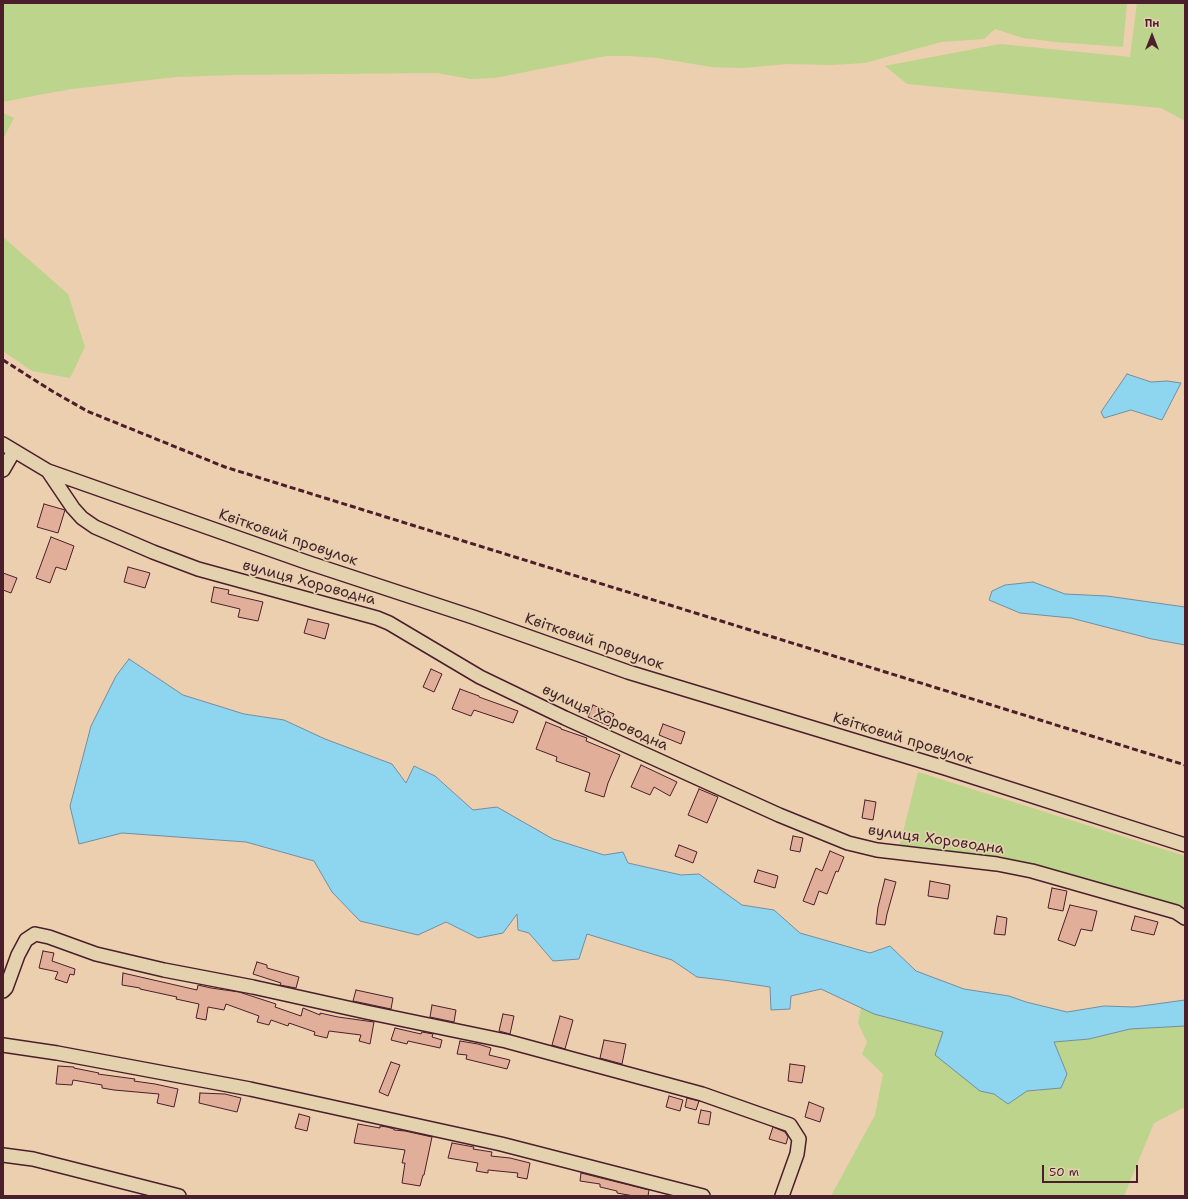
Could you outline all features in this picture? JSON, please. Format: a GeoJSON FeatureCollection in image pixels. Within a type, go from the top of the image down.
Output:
{"type":"FeatureCollection","features":[{"type":"Feature","properties":{"kind":"street","name":"Квітковий провулок"},"geometry":{"type":"LineString","coordinates":[[3,444],[48,471],[309,563],[473,617],[628,672],[945,768],[1185,845]]}},
{"type":"Feature","properties":{"kind":"street"},"geometry":{"type":"LineString","coordinates":[[3,470],[14,451]]}},
{"type":"Feature","properties":{"kind":"street","name":"вулиця Хороводна"},"geometry":{"type":"LineString","coordinates":[[48,471],[73,508],[82,518],[95,527],[153,552],[198,569],[383,621],[480,677],[565,718],[779,815],[848,842],[877,850],[997,864],[1032,871],[1176,912],[1185,918]]}},
{"type":"Feature","properties":{"kind":"street"},"geometry":{"type":"LineString","coordinates":[[3,991],[6,988],[18,955],[26,940],[35,934],[49,937],[96,954],[164,970],[253,987],[506,1041],[702,1094],[790,1125],[799,1139],[797,1154],[782,1196]]}},
{"type":"Feature","properties":{"kind":"street"},"geometry":{"type":"LineString","coordinates":[[3,1045],[57,1053],[250,1089],[501,1144],[703,1196]]}},
{"type":"Feature","properties":{"kind":"street"},"geometry":{"type":"LineString","coordinates":[[3,1156],[32,1159],[180,1196]]}},
{"type":"Feature","properties":{"kind":"green space"},"geometry":{"type":"Polygon","coordinates":[[[3,3],[1127,3],[1123,47],[1023,38],[995,29],[984,39],[941,42],[865,63],[832,65],[787,64],[743,68],[711,67],[657,58],[606,56],[495,78],[470,79],[437,73],[176,77],[72,89],[3,102],[3,3]]]}},
{"type":"Feature","properties":{"kind":"green space"},"geometry":{"type":"Polygon","coordinates":[[[1137,3],[1185,3],[1185,121],[1161,108],[907,84],[885,66],[1000,44],[1130,57],[1137,3]]]}},
{"type":"Feature","properties":{"kind":"green space"},"geometry":{"type":"Polygon","coordinates":[[[3,113],[14,118],[3,139],[3,113]]]}},
{"type":"Feature","properties":{"kind":"green space"},"geometry":{"type":"Polygon","coordinates":[[[3,237],[68,294],[85,347],[70,378],[32,371],[3,351],[3,237]]]}},
{"type":"Feature","properties":{"kind":"green space"},"geometry":{"type":"Polygon","coordinates":[[[918,772],[1185,856],[1185,912],[1177,908],[899,848],[918,772]]]}},
{"type":"Feature","properties":{"kind":"green space"},"geometry":{"type":"Polygon","coordinates":[[[861,1008],[874,1014],[943,1032],[980,1091],[994,1094],[1008,1104],[1027,1091],[1038,1091],[1067,1074],[1054,1042],[1089,1039],[1130,1029],[1185,1026],[1185,1107],[1154,1123],[1124,1196],[831,1196],[875,1115],[883,1074],[862,1054],[867,1042],[858,1023],[861,1008]]]}},
{"type":"Feature","properties":{"kind":"water"},"geometry":{"type":"Polygon","coordinates":[[[1127,374],[1151,382],[1167,381],[1181,383],[1162,420],[1131,410],[1104,418],[1101,412],[1127,374]]]}},
{"type":"Feature","properties":{"kind":"water"},"geometry":{"type":"Polygon","coordinates":[[[1033,582],[1065,594],[1107,596],[1185,607],[1185,645],[1152,639],[1071,618],[1020,613],[989,600],[992,591],[1005,585],[1033,582]]]}},
{"type":"Feature","properties":{"kind":"water"},"geometry":{"type":"Polygon","coordinates":[[[129,659],[183,695],[244,714],[284,720],[325,739],[392,764],[406,783],[414,766],[435,776],[473,810],[497,807],[553,839],[604,855],[623,852],[628,863],[681,875],[699,874],[742,905],[774,910],[800,933],[870,953],[890,946],[916,971],[964,989],[1009,996],[1026,1002],[1067,1012],[1104,1006],[1134,1007],[1185,1000],[1185,1026],[1130,1029],[1089,1039],[1054,1042],[1067,1074],[1061,1088],[1027,1091],[1008,1104],[994,1094],[980,1091],[935,1055],[943,1032],[874,1014],[821,989],[791,996],[790,1009],[771,1010],[770,987],[697,977],[672,960],[587,934],[579,959],[553,961],[529,933],[518,930],[517,914],[503,933],[478,938],[446,922],[418,935],[360,921],[332,892],[314,861],[246,842],[122,833],[79,844],[70,806],[91,726],[116,676],[129,659]]]}},
{"type":"Feature","properties":{"kind":"building"},"geometry":{"type":"Polygon","coordinates":[[[44,504],[65,510],[58,533],[37,527],[44,504]]]}},
{"type":"Feature","properties":{"kind":"building"},"geometry":{"type":"Polygon","coordinates":[[[51,537],[74,546],[66,570],[56,567],[50,583],[36,578],[51,537]]]}},
{"type":"Feature","properties":{"kind":"building"},"geometry":{"type":"Polygon","coordinates":[[[128,567],[150,573],[145,588],[124,582],[128,567]]]}},
{"type":"Feature","properties":{"kind":"building"},"geometry":{"type":"Polygon","coordinates":[[[3,573],[17,578],[11,593],[3,590],[3,573]]]}},
{"type":"Feature","properties":{"kind":"building"},"geometry":{"type":"Polygon","coordinates":[[[214,587],[229,590],[228,594],[263,602],[258,621],[238,617],[240,609],[211,602],[214,587]]]}},
{"type":"Feature","properties":{"kind":"building"},"geometry":{"type":"Polygon","coordinates":[[[308,619],[329,624],[325,639],[304,633],[308,619]]]}},
{"type":"Feature","properties":{"kind":"building"},"geometry":{"type":"Polygon","coordinates":[[[431,669],[442,674],[434,692],[423,687],[431,669]]]}},
{"type":"Feature","properties":{"kind":"building"},"geometry":{"type":"Polygon","coordinates":[[[460,689],[518,711],[513,723],[474,710],[471,716],[452,709],[460,689]]]}},
{"type":"Feature","properties":{"kind":"building"},"geometry":{"type":"Polygon","coordinates":[[[593,705],[614,714],[609,726],[588,717],[593,705]]]}},
{"type":"Feature","properties":{"kind":"building"},"geometry":{"type":"Polygon","coordinates":[[[546,722],[587,738],[586,741],[620,755],[608,783],[604,797],[585,791],[590,773],[556,761],[557,757],[536,749],[546,722]]]}},
{"type":"Feature","properties":{"kind":"building"},"geometry":{"type":"Polygon","coordinates":[[[663,724],[685,732],[681,744],[659,735],[663,724]]]}},
{"type":"Feature","properties":{"kind":"building"},"geometry":{"type":"Polygon","coordinates":[[[641,765],[677,782],[670,796],[654,787],[650,795],[631,787],[641,765]]]}},
{"type":"Feature","properties":{"kind":"building"},"geometry":{"type":"Polygon","coordinates":[[[699,789],[718,797],[707,823],[688,815],[699,789]]]}},
{"type":"Feature","properties":{"kind":"building"},"geometry":{"type":"Polygon","coordinates":[[[865,800],[876,802],[873,820],[862,818],[865,800]]]}},
{"type":"Feature","properties":{"kind":"building"},"geometry":{"type":"Polygon","coordinates":[[[793,836],[803,838],[800,852],[790,850],[793,836]]]}},
{"type":"Feature","properties":{"kind":"building"},"geometry":{"type":"Polygon","coordinates":[[[679,845],[697,852],[693,863],[675,856],[679,845]]]}},
{"type":"Feature","properties":{"kind":"building"},"geometry":{"type":"Polygon","coordinates":[[[830,851],[844,857],[838,872],[836,871],[827,894],[819,891],[814,905],[803,901],[816,868],[822,871],[830,851]]]}},
{"type":"Feature","properties":{"kind":"building"},"geometry":{"type":"Polygon","coordinates":[[[758,870],[778,876],[775,888],[754,882],[758,870]]]}},
{"type":"Feature","properties":{"kind":"building"},"geometry":{"type":"Polygon","coordinates":[[[885,879],[896,882],[885,925],[876,924],[878,907],[885,879]]]}},
{"type":"Feature","properties":{"kind":"building"},"geometry":{"type":"Polygon","coordinates":[[[930,881],[950,885],[948,899],[928,896],[930,881]]]}},
{"type":"Feature","properties":{"kind":"building"},"geometry":{"type":"Polygon","coordinates":[[[1052,888],[1067,891],[1063,911],[1048,908],[1052,888]]]}},
{"type":"Feature","properties":{"kind":"building"},"geometry":{"type":"Polygon","coordinates":[[[1070,905],[1097,911],[1092,931],[1081,929],[1075,946],[1058,940],[1070,905]]]}},
{"type":"Feature","properties":{"kind":"building"},"geometry":{"type":"Polygon","coordinates":[[[997,916],[1007,918],[1005,935],[994,934],[997,916]]]}},
{"type":"Feature","properties":{"kind":"building"},"geometry":{"type":"Polygon","coordinates":[[[1135,916],[1158,922],[1154,935],[1131,930],[1135,916]]]}},
{"type":"Feature","properties":{"kind":"building"},"geometry":{"type":"Polygon","coordinates":[[[43,951],[54,953],[52,961],[75,969],[74,975],[70,974],[67,983],[55,979],[58,972],[39,968],[43,951]]]}},
{"type":"Feature","properties":{"kind":"building"},"geometry":{"type":"Polygon","coordinates":[[[257,962],[267,965],[267,968],[299,977],[296,988],[280,985],[281,983],[253,974],[257,962]]]}},
{"type":"Feature","properties":{"kind":"building"},"geometry":{"type":"Polygon","coordinates":[[[123,973],[197,990],[198,985],[239,992],[276,1004],[275,1007],[301,1016],[303,1008],[320,1015],[320,1013],[374,1022],[370,1044],[359,1041],[361,1035],[329,1031],[327,1038],[314,1035],[315,1032],[289,1023],[288,1026],[271,1020],[269,1025],[257,1022],[259,1016],[226,1004],[224,1010],[208,1007],[206,1020],[196,1018],[199,1004],[176,999],[177,997],[122,985],[123,973]]]}},
{"type":"Feature","properties":{"kind":"building"},"geometry":{"type":"Polygon","coordinates":[[[356,990],[393,998],[391,1009],[353,1001],[356,990]]]}},
{"type":"Feature","properties":{"kind":"building"},"geometry":{"type":"Polygon","coordinates":[[[432,1005],[456,1010],[454,1022],[430,1017],[432,1005]]]}},
{"type":"Feature","properties":{"kind":"building"},"geometry":{"type":"Polygon","coordinates":[[[503,1014],[514,1016],[510,1034],[499,1031],[503,1014]]]}},
{"type":"Feature","properties":{"kind":"building"},"geometry":{"type":"Polygon","coordinates":[[[560,1016],[573,1020],[565,1049],[552,1045],[560,1016]]]}},
{"type":"Feature","properties":{"kind":"building"},"geometry":{"type":"Polygon","coordinates":[[[395,1028],[421,1034],[422,1032],[433,1034],[432,1037],[442,1040],[440,1048],[408,1041],[407,1044],[391,1040],[395,1028]]]}},
{"type":"Feature","properties":{"kind":"building"},"geometry":{"type":"Polygon","coordinates":[[[604,1040],[626,1044],[622,1064],[600,1058],[604,1040]]]}},
{"type":"Feature","properties":{"kind":"building"},"geometry":{"type":"Polygon","coordinates":[[[460,1041],[491,1048],[489,1055],[510,1060],[507,1069],[466,1059],[467,1055],[457,1054],[460,1041]]]}},
{"type":"Feature","properties":{"kind":"building"},"geometry":{"type":"Polygon","coordinates":[[[391,1062],[400,1065],[388,1096],[379,1092],[391,1062]]]}},
{"type":"Feature","properties":{"kind":"building"},"geometry":{"type":"Polygon","coordinates":[[[790,1064],[805,1066],[802,1083],[788,1081],[790,1064]]]}},
{"type":"Feature","properties":{"kind":"building"},"geometry":{"type":"Polygon","coordinates":[[[58,1066],[74,1067],[99,1073],[98,1074],[135,1079],[134,1081],[178,1089],[174,1107],[157,1103],[159,1094],[114,1090],[102,1088],[102,1085],[73,1080],[72,1085],[56,1084],[58,1066]]]}},
{"type":"Feature","properties":{"kind":"building"},"geometry":{"type":"Polygon","coordinates":[[[200,1093],[225,1094],[241,1098],[237,1112],[199,1103],[200,1093]]]}},
{"type":"Feature","properties":{"kind":"building"},"geometry":{"type":"Polygon","coordinates":[[[669,1096],[683,1100],[680,1111],[666,1107],[669,1096]]]}},
{"type":"Feature","properties":{"kind":"building"},"geometry":{"type":"Polygon","coordinates":[[[687,1098],[699,1101],[696,1110],[685,1107],[687,1098]]]}},
{"type":"Feature","properties":{"kind":"building"},"geometry":{"type":"Polygon","coordinates":[[[809,1102],[824,1108],[820,1122],[805,1117],[809,1102]]]}},
{"type":"Feature","properties":{"kind":"building"},"geometry":{"type":"Polygon","coordinates":[[[701,1110],[711,1112],[709,1125],[698,1123],[701,1110]]]}},
{"type":"Feature","properties":{"kind":"building"},"geometry":{"type":"Polygon","coordinates":[[[299,1114],[310,1117],[307,1131],[295,1128],[299,1114]]]}},
{"type":"Feature","properties":{"kind":"building"},"geometry":{"type":"Polygon","coordinates":[[[358,1124],[380,1128],[380,1126],[387,1127],[394,1130],[432,1137],[424,1175],[420,1186],[402,1183],[405,1163],[402,1163],[405,1150],[354,1143],[358,1124]]]}},
{"type":"Feature","properties":{"kind":"building"},"geometry":{"type":"Polygon","coordinates":[[[773,1127],[785,1132],[788,1137],[786,1144],[769,1139],[773,1127]]]}},
{"type":"Feature","properties":{"kind":"building"},"geometry":{"type":"Polygon","coordinates":[[[452,1143],[474,1147],[473,1149],[492,1152],[491,1156],[510,1158],[530,1163],[527,1179],[517,1177],[518,1173],[488,1170],[488,1173],[476,1171],[478,1163],[448,1158],[452,1143]]]}},
{"type":"Feature","properties":{"kind":"building"},"geometry":{"type":"Polygon","coordinates":[[[581,1173],[649,1190],[648,1196],[634,1196],[617,1193],[617,1191],[600,1187],[600,1184],[580,1181],[581,1173]]]}},
{"type":"Feature","properties":{"kind":"railway"},"geometry":{"type":"LineString","coordinates":[[3,360],[87,411],[225,467],[1185,765]]}}]}
